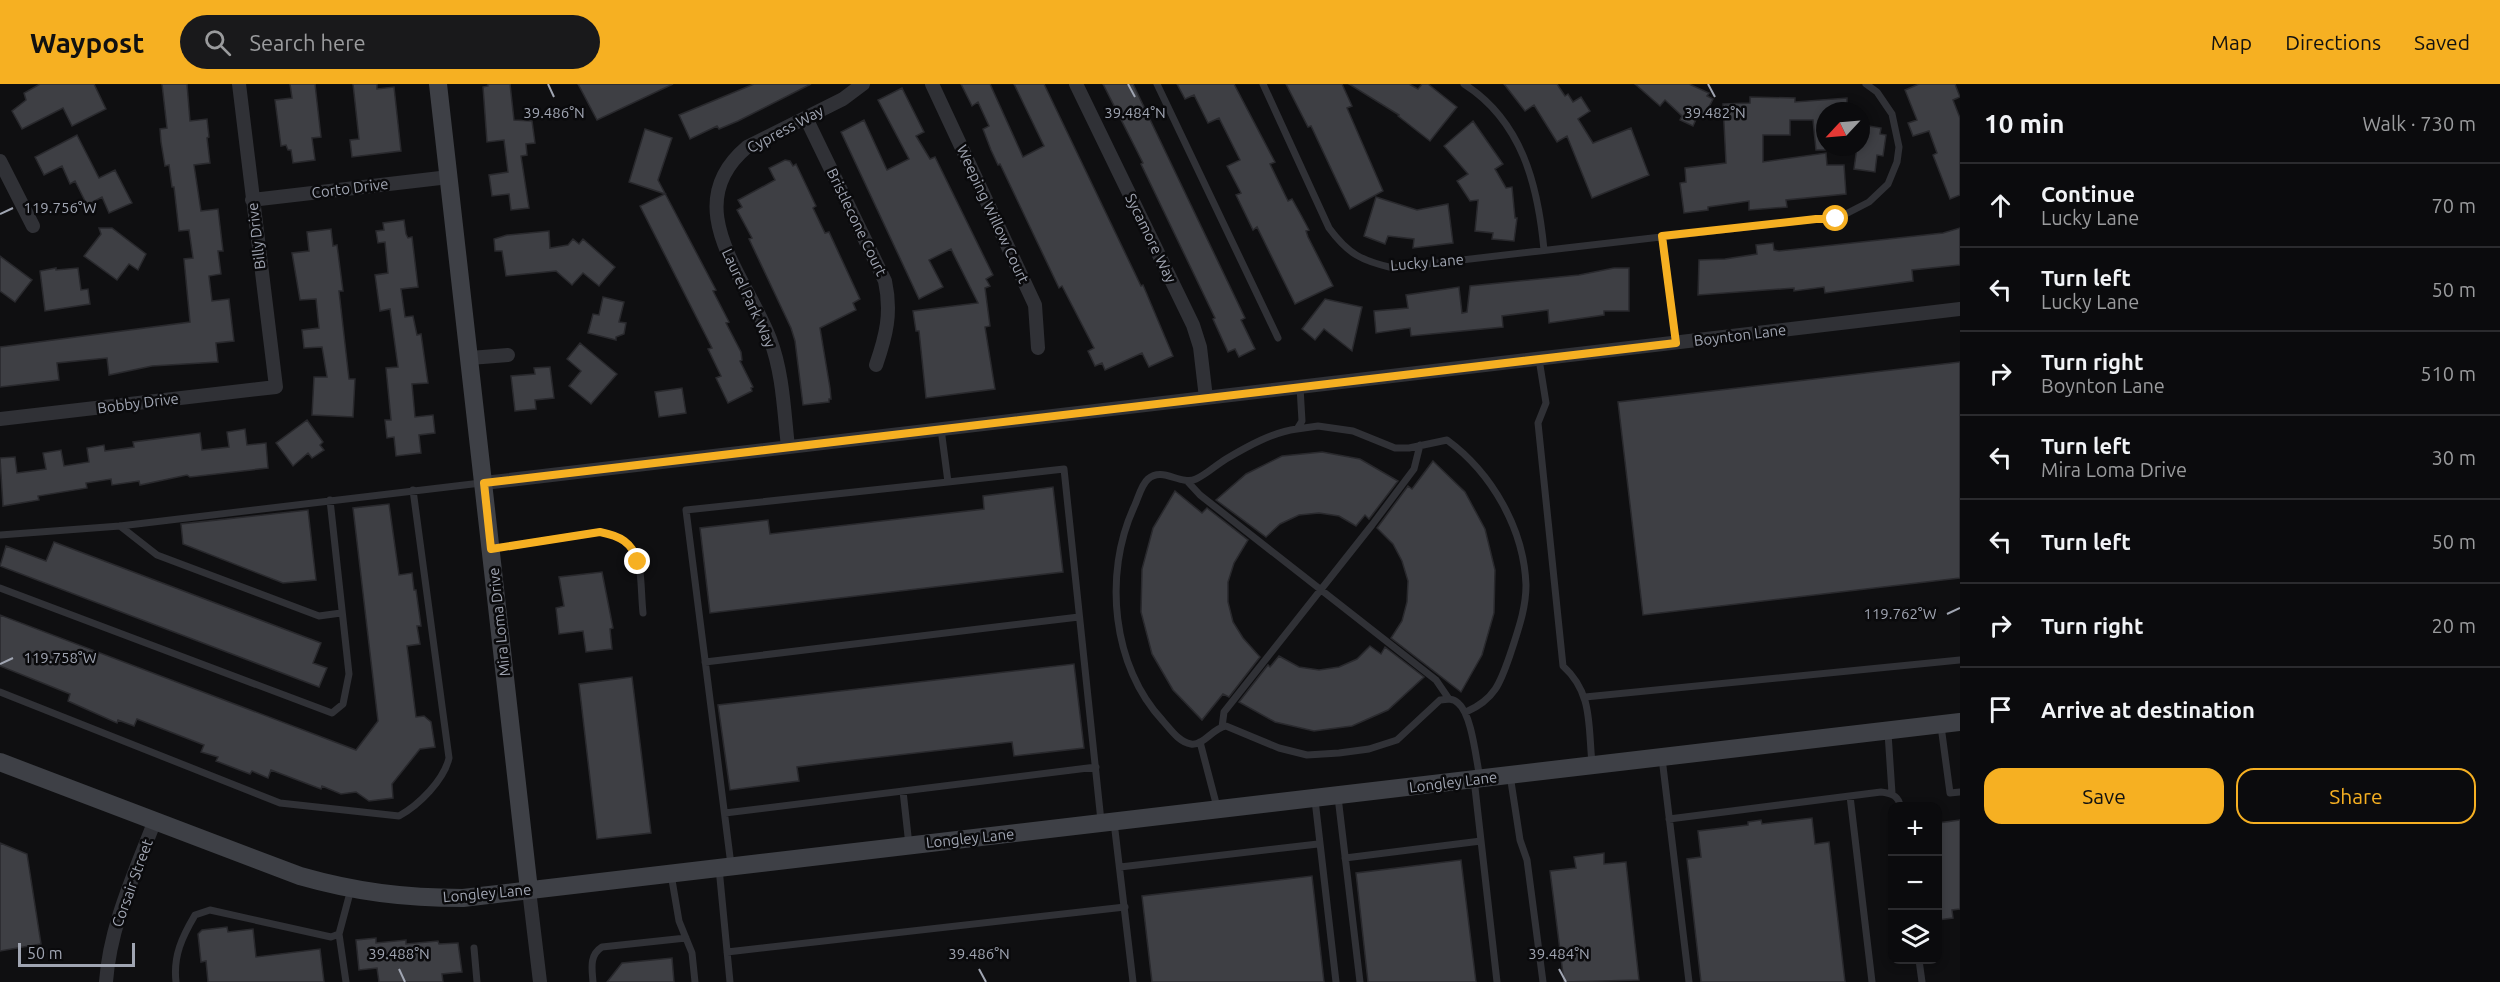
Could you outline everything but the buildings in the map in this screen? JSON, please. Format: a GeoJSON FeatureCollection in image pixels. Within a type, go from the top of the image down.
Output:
{"type":"FeatureCollection","features":[{"type":"Feature","properties":{"kind":"main road","name":"Mira Loma Drive"},"geometry":{"type":"LineString","coordinates":[[438,84],[529,890]]}},
{"type":"Feature","properties":{"kind":"main road","name":"Longley Lane"},"geometry":{"type":"LineString","coordinates":[[0,762],[300,876],[351,889],[418,898],[463,898],[1960,722]]}},
{"type":"Feature","properties":{"kind":"street","name":"Billy Drive"},"geometry":{"type":"LineString","coordinates":[[239,84],[276,387]]}},
{"type":"Feature","properties":{"kind":"street","name":"Cypress Way"},"geometry":{"type":"LineString","coordinates":[[718,185],[734,158],[747,147],[843,99],[862,84]]}},
{"type":"Feature","properties":{"kind":"street","name":"Weeping Willow Court"},"geometry":{"type":"LineString","coordinates":[[932,84],[1035,305],[1038,348]]}},
{"type":"Feature","properties":{"kind":"street","name":"Sycamore Way"},"geometry":{"type":"LineString","coordinates":[[1076,84],[1193,325],[1200,347],[1206,398]]}},
{"type":"Feature","properties":{"kind":"street","name":"Bristlecone Court"},"geometry":{"type":"LineString","coordinates":[[806,118],[885,281],[888,296],[887,333],[876,365]]}},
{"type":"Feature","properties":{"kind":"street"},"geometry":{"type":"LineString","coordinates":[[0,161],[33,226]]}},
{"type":"Feature","properties":{"kind":"street","name":"Corto Drive"},"geometry":{"type":"LineString","coordinates":[[252,200],[448,177]]}},
{"type":"Feature","properties":{"kind":"street","name":"Laurel Park Way"},"geometry":{"type":"LineString","coordinates":[[718,185],[715,213],[718,230],[770,339],[777,362],[788,447]]}},
{"type":"Feature","properties":{"kind":"street","name":"Boynton Lane"},"geometry":{"type":"LineString","coordinates":[[484,483],[1960,309]]}},
{"type":"Feature","properties":{"kind":"street"},"geometry":{"type":"LineString","coordinates":[[470,358],[508,355]]}},
{"type":"Feature","properties":{"kind":"street","name":"Bobby Drive"},"geometry":{"type":"LineString","coordinates":[[0,419],[276,387]]}},
{"type":"Feature","properties":{"kind":"street","name":"Corsair Street"},"geometry":{"type":"LineString","coordinates":[[106,982],[108,957],[115,925],[155,820]]}},
{"type":"Feature","properties":{"kind":"street","name":"Mira Loma Drive"},"geometry":{"type":"LineString","coordinates":[[529,890],[540,982]]}},
{"type":"Feature","properties":{"kind":"lane"},"geometry":{"type":"LineString","coordinates":[[1156,84],[1278,338]]}},
{"type":"Feature","properties":{"kind":"lane","name":"Lucky Lane"},"geometry":{"type":"LineString","coordinates":[[1263,84],[1329,228],[1343,248],[1368,262],[1393,268],[1662,236],[1816,219],[1836,219],[1869,202],[1888,184],[1897,162],[1899,147],[1897,132],[1888,105],[1877,92],[1866,84]]}},
{"type":"Feature","properties":{"kind":"lane"},"geometry":{"type":"LineString","coordinates":[[1464,84],[1485,100],[1506,123],[1526,160],[1536,192],[1544,250]]}},
{"type":"Feature","properties":{"kind":"lane"},"geometry":{"type":"LineString","coordinates":[[1662,236],[1676,343]]}},
{"type":"Feature","properties":{"kind":"lane"},"geometry":{"type":"LineString","coordinates":[[1539,359],[1546,403],[1538,423],[1563,666],[1575,677],[1585,697],[1592,765]]}},
{"type":"Feature","properties":{"kind":"lane"},"geometry":{"type":"LineString","coordinates":[[1298,429],[1302,421],[1300,387]]}},
{"type":"Feature","properties":{"kind":"lane"},"geometry":{"type":"LineString","coordinates":[[1188,482],[1197,479],[1227,458],[1283,431],[1318,426],[1353,432],[1395,448],[1447,440],[1481,471],[1508,513],[1520,549],[1526,584],[1521,622],[1502,677],[1490,698],[1466,712]]}},
{"type":"Feature","properties":{"kind":"lane"},"geometry":{"type":"LineString","coordinates":[[941,429],[948,482]]}},
{"type":"Feature","properties":{"kind":"lane"},"geometry":{"type":"LineString","coordinates":[[1222,727],[1224,712],[1414,469],[1420,445]]}},
{"type":"Feature","properties":{"kind":"lane"},"geometry":{"type":"LineString","coordinates":[[730,982],[727,952],[724,813],[686,510],[1064,469],[1095,767],[1120,867],[1134,982]]}},
{"type":"Feature","properties":{"kind":"lane"},"geometry":{"type":"LineString","coordinates":[[1449,699],[1436,680],[1200,495],[1188,482],[1166,475],[1156,475],[1148,479],[1124,528],[1116,569],[1118,620],[1132,674],[1151,709],[1180,740],[1192,744],[1200,742],[1226,726],[1279,748],[1307,756],[1369,749],[1397,740],[1440,700],[1457,701],[1466,712],[1477,779],[1481,841],[1497,982]]}},
{"type":"Feature","properties":{"kind":"lane"},"geometry":{"type":"LineString","coordinates":[[0,535],[120,526],[484,483]]}},
{"type":"Feature","properties":{"kind":"lane"},"geometry":{"type":"LineString","coordinates":[[0,692],[280,802],[399,816],[412,809],[447,770],[449,758],[413,490]]}},
{"type":"Feature","properties":{"kind":"lane"},"geometry":{"type":"LineString","coordinates":[[0,588],[332,713],[343,704],[349,674],[330,500]]}},
{"type":"Feature","properties":{"kind":"lane"},"geometry":{"type":"LineString","coordinates":[[120,526],[157,555],[319,615],[341,613]]}},
{"type":"Feature","properties":{"kind":"lane"},"geometry":{"type":"LineString","coordinates":[[491,549],[600,532],[616,535],[626,541],[635,552],[643,613]]}},
{"type":"Feature","properties":{"kind":"lane"},"geometry":{"type":"LineString","coordinates":[[705,662],[1080,617]]}},
{"type":"Feature","properties":{"kind":"lane"},"geometry":{"type":"LineString","coordinates":[[1585,697],[1960,660]]}},
{"type":"Feature","properties":{"kind":"lane"},"geometry":{"type":"LineString","coordinates":[[1941,724],[1950,793],[1960,792]]}},
{"type":"Feature","properties":{"kind":"lane"},"geometry":{"type":"LineString","coordinates":[[1888,731],[1892,793],[1899,802]]}},
{"type":"Feature","properties":{"kind":"lane"},"geometry":{"type":"LineString","coordinates":[[1200,742],[1217,810]]}},
{"type":"Feature","properties":{"kind":"lane"},"geometry":{"type":"LineString","coordinates":[[1662,757],[1689,982]]}},
{"type":"Feature","properties":{"kind":"lane"},"geometry":{"type":"LineString","coordinates":[[724,813],[1095,767]]}},
{"type":"Feature","properties":{"kind":"lane"},"geometry":{"type":"LineString","coordinates":[[1510,775],[1520,840],[1527,860],[1543,982]]}},
{"type":"Feature","properties":{"kind":"lane"},"geometry":{"type":"LineString","coordinates":[[903,791],[909,845]]}},
{"type":"Feature","properties":{"kind":"lane"},"geometry":{"type":"LineString","coordinates":[[1669,819],[1881,792],[1892,793]]}},
{"type":"Feature","properties":{"kind":"lane"},"geometry":{"type":"LineString","coordinates":[[1338,795],[1360,982]]}},
{"type":"Feature","properties":{"kind":"lane"},"geometry":{"type":"LineString","coordinates":[[1850,796],[1872,982]]}},
{"type":"Feature","properties":{"kind":"lane"},"geometry":{"type":"LineString","coordinates":[[1314,798],[1336,982]]}},
{"type":"Feature","properties":{"kind":"lane"},"geometry":{"type":"LineString","coordinates":[[1345,858],[1481,841]]}},
{"type":"Feature","properties":{"kind":"lane"},"geometry":{"type":"LineString","coordinates":[[1120,867],[1318,844]]}},
{"type":"Feature","properties":{"kind":"lane"},"geometry":{"type":"LineString","coordinates":[[671,874],[679,921],[692,953],[695,982]]}},
{"type":"Feature","properties":{"kind":"lane"},"geometry":{"type":"LineString","coordinates":[[346,982],[339,934],[351,889]]}},
{"type":"Feature","properties":{"kind":"lane"},"geometry":{"type":"LineString","coordinates":[[727,952],[1125,907]]}},
{"type":"Feature","properties":{"kind":"lane"},"geometry":{"type":"LineString","coordinates":[[176,982],[175,968],[180,941],[195,915],[210,910],[331,937],[339,934]]}},
{"type":"Feature","properties":{"kind":"lane"},"geometry":{"type":"LineString","coordinates":[[593,982],[592,960],[596,951],[602,947],[686,938]]}},
{"type":"Feature","properties":{"kind":"lane"},"geometry":{"type":"LineString","coordinates":[[474,948],[477,982]]}},
{"type":"Feature","properties":{"kind":"lane"},"geometry":{"type":"LineString","coordinates":[[1920,964],[1922,982]]}},
{"type":"Feature","properties":{"kind":"route"},"geometry":{"type":"LineString","coordinates":[[638,562],[635,552],[626,541],[616,535],[600,532],[491,549],[484,483],[1676,343],[1662,236],[1816,219],[1836,219]]}}]}
